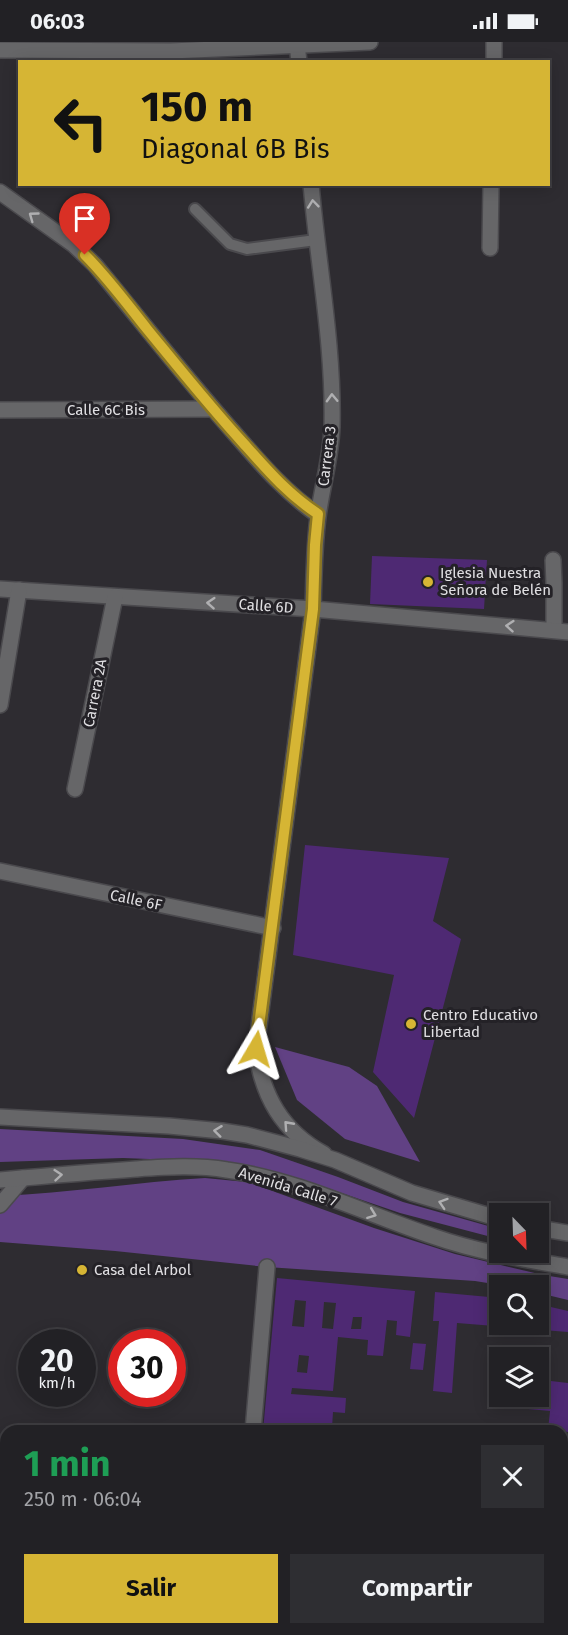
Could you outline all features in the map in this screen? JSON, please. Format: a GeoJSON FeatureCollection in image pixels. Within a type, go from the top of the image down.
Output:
{"type":"FeatureCollection","features":[{"type":"Feature","properties":{"kind":"street"},"geometry":{"type":"LineString","coordinates":[[0,50],[171,51],[370,42]]}},
{"type":"Feature","properties":{"kind":"street"},"geometry":{"type":"LineString","coordinates":[[494,42],[494,60]]}},
{"type":"Feature","properties":{"kind":"street"},"geometry":{"type":"LineString","coordinates":[[297,44],[299,60]]}},
{"type":"Feature","properties":{"kind":"street","name":"Carrera 3"},"geometry":{"type":"LineString","coordinates":[[311,186],[326,320],[332,429],[318,514],[313,609],[256,1049],[262,1083],[277,1113],[288,1126],[314,1148],[334,1160]]}},
{"type":"Feature","properties":{"kind":"street"},"geometry":{"type":"LineString","coordinates":[[490,248],[491,186]]}},
{"type":"Feature","properties":{"kind":"street"},"geometry":{"type":"LineString","coordinates":[[0,192],[74,245],[95,265],[213,410],[280,484],[318,514]]}},
{"type":"Feature","properties":{"kind":"street","name":"Calle 6C Bis"},"geometry":{"type":"LineString","coordinates":[[0,410],[213,410]]}},
{"type":"Feature","properties":{"kind":"street"},"geometry":{"type":"LineString","coordinates":[[552,560],[561,631]]}},
{"type":"Feature","properties":{"kind":"street","name":"Calle 6D"},"geometry":{"type":"LineString","coordinates":[[0,589],[313,609],[561,631]]}},
{"type":"Feature","properties":{"kind":"street"},"geometry":{"type":"LineString","coordinates":[[0,705],[19,591]]}},
{"type":"Feature","properties":{"kind":"street","name":"Carrera 2A"},"geometry":{"type":"LineString","coordinates":[[75,789],[115,597]]}},
{"type":"Feature","properties":{"kind":"street","name":"Calle 6F"},"geometry":{"type":"LineString","coordinates":[[0,871],[273,928]]}},
{"type":"Feature","properties":{"kind":"street"},"geometry":{"type":"LineString","coordinates":[[0,1117],[168,1126],[222,1131],[273,1141],[334,1160],[412,1193],[489,1216]]}},
{"type":"Feature","properties":{"kind":"street","name":"Avenida Calle 7"},"geometry":{"type":"LineString","coordinates":[[0,1180],[161,1168],[191,1167],[229,1170],[304,1189],[459,1245],[568,1267]]}},
{"type":"Feature","properties":{"kind":"street"},"geometry":{"type":"LineString","coordinates":[[0,1205],[23,1178]]}},
{"type":"Feature","properties":{"kind":"street"},"geometry":{"type":"LineString","coordinates":[[549,1230],[568,1233]]}},
{"type":"Feature","properties":{"kind":"street"},"geometry":{"type":"LineString","coordinates":[[254,1425],[267,1267]]}},
{"type":"Feature","properties":{"kind":"lane"},"geometry":{"type":"LineString","coordinates":[[195,209],[230,244],[247,249],[316,240]]}},
{"type":"Feature","properties":{"kind":"shaded area"},"geometry":{"type":"Polygon","coordinates":[[[275,1047],[349,1067],[377,1086],[420,1162],[345,1139],[297,1100],[275,1047]]]}},
{"type":"Feature","properties":{"kind":"shaded area"},"geometry":{"type":"Polygon","coordinates":[[[0,1129],[183,1139],[260,1150],[403,1202],[489,1226],[489,1236],[400,1213],[264,1169],[201,1161],[123,1158],[0,1162],[0,1129]]]}},
{"type":"Feature","properties":{"kind":"shaded area"},"geometry":{"type":"Polygon","coordinates":[[[205,1178],[246,1182],[374,1228],[455,1254],[543,1275],[489,1275],[489,1283],[267,1267],[0,1242],[0,1196],[205,1178]]]}},
{"type":"Feature","properties":{"kind":"shaded area"},"geometry":{"type":"Polygon","coordinates":[[[549,1276],[568,1279],[568,1300],[549,1295],[549,1276]]]}},
{"type":"Feature","properties":{"kind":"building","name":"Iglesia Nuestra Señora de Belén"},"geometry":{"type":"Polygon","coordinates":[[[372,556],[487,560],[484,609],[370,604],[372,556]]]}},
{"type":"Feature","properties":{"kind":"building","name":"Centro Educativo Libertad"},"geometry":{"type":"Polygon","coordinates":[[[305,845],[449,858],[433,921],[461,939],[414,1118],[373,1072],[394,975],[293,955],[305,845]]]}},
{"type":"Feature","properties":{"kind":"building"},"geometry":{"type":"Polygon","coordinates":[[[277,1278],[415,1291],[410,1337],[396,1335],[397,1321],[387,1320],[383,1356],[367,1355],[368,1340],[338,1337],[333,1391],[292,1388],[291,1394],[346,1398],[345,1413],[333,1412],[332,1425],[264,1425],[277,1278]],[[295,1300],[292,1326],[304,1327],[306,1301],[295,1300]],[[324,1302],[322,1328],[333,1329],[336,1303],[324,1302]],[[353,1317],[351,1329],[361,1329],[362,1317],[353,1317]],[[299,1355],[297,1372],[307,1373],[309,1356],[299,1355]]]}},
{"type":"Feature","properties":{"kind":"building"},"geometry":{"type":"Polygon","coordinates":[[[435,1292],[489,1297],[489,1326],[457,1323],[452,1393],[433,1391],[439,1321],[433,1321],[435,1292]]]}},
{"type":"Feature","properties":{"kind":"building"},"geometry":{"type":"Polygon","coordinates":[[[549,1307],[568,1311],[568,1332],[549,1330],[549,1307]]]}},
{"type":"Feature","properties":{"kind":"building"},"geometry":{"type":"Polygon","coordinates":[[[413,1343],[426,1344],[423,1370],[410,1369],[413,1343]]]}},
{"type":"Feature","properties":{"kind":"building"},"geometry":{"type":"Polygon","coordinates":[[[549,1376],[551,1376],[551,1381],[568,1383],[568,1425],[549,1425],[550,1411],[528,1409],[528,1407],[549,1407],[549,1376]]]}},
{"type":"Feature","properties":{"kind":"place","name":"Iglesia Nuestra Señora de Belén"},"geometry":{"type":"Point","coordinates":[428,582]}},
{"type":"Feature","properties":{"kind":"place","name":"Centro Educativo Libertad"},"geometry":{"type":"Point","coordinates":[411,1024]}},
{"type":"Feature","properties":{"kind":"place","name":"Casa del Arbol"},"geometry":{"type":"Point","coordinates":[82,1270]}},
{"type":"Feature","properties":{"kind":"route"},"geometry":{"type":"LineString","coordinates":[[85,255],[213,410],[280,484],[318,514],[313,609],[256,1049]]}}]}
